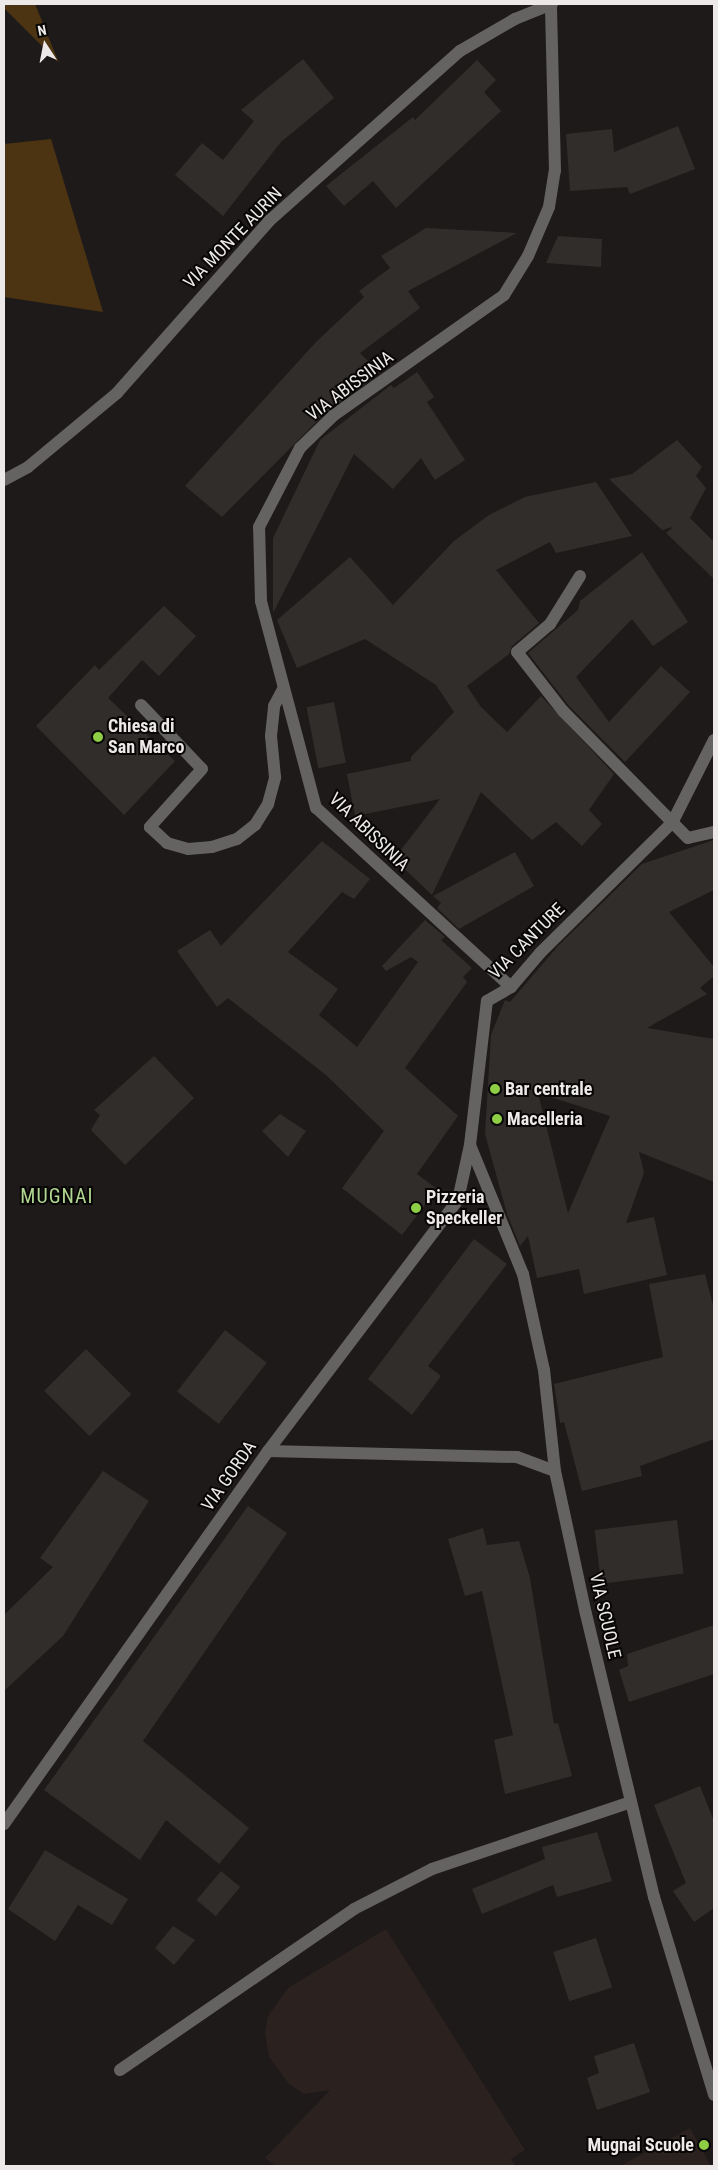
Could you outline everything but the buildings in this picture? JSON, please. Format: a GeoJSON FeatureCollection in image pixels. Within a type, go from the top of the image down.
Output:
{"type":"FeatureCollection","features":[{"type":"Feature","properties":{"kind":"street","name":"VIA MONTE AURIN"},"geometry":{"type":"LineString","coordinates":[[4,480],[28,467],[117,393],[269,221],[460,51],[515,19],[552,4]]}},
{"type":"Feature","properties":{"kind":"street","name":"VIA ABISSINIA"},"geometry":{"type":"LineString","coordinates":[[511,987],[316,808],[261,601],[259,527],[300,448],[334,415],[504,296],[528,256],[548,206],[555,171],[552,4]]}},
{"type":"Feature","properties":{"kind":"street"},"geometry":{"type":"LineString","coordinates":[[580,576],[550,624],[516,652],[563,711],[688,838],[714,832]]}},
{"type":"Feature","properties":{"kind":"street"},"geometry":{"type":"LineString","coordinates":[[141,705],[202,769],[150,828],[167,843],[188,849],[212,847],[237,839],[255,825],[268,804],[275,777],[271,736],[274,706],[283,689]]}},
{"type":"Feature","properties":{"kind":"street","name":"VIA CANTURE"},"geometry":{"type":"LineString","coordinates":[[470,1145],[487,1001],[511,987],[540,953],[672,823],[714,740]]}},
{"type":"Feature","properties":{"kind":"street","name":"VIA GORDA"},"geometry":{"type":"LineString","coordinates":[[4,1824],[268,1451],[458,1200],[470,1145]]}},
{"type":"Feature","properties":{"kind":"street","name":"VIA SCUOLE"},"geometry":{"type":"LineString","coordinates":[[470,1145],[523,1274],[544,1370],[554,1470],[631,1802],[656,1906],[714,2095]]}},
{"type":"Feature","properties":{"kind":"street"},"geometry":{"type":"LineString","coordinates":[[268,1451],[329,1449],[517,1457],[554,1470]]}},
{"type":"Feature","properties":{"kind":"street"},"geometry":{"type":"LineString","coordinates":[[120,2070],[354,1909],[432,1869],[631,1802]]}},
{"type":"Feature","properties":{"kind":"shaded area"},"geometry":{"type":"Polygon","coordinates":[[[4,4],[35,4],[59,63],[4,8],[4,4]]]}},
{"type":"Feature","properties":{"kind":"shaded area"},"geometry":{"type":"Polygon","coordinates":[[[51,139],[103,312],[4,297],[4,144],[51,139]]]}},
{"type":"Feature","properties":{"kind":"shaded area"},"geometry":{"type":"Polygon","coordinates":[[[386,1929],[525,2150],[511,2159],[516,2166],[275,2166],[265,2158],[330,2090],[304,2094],[289,2084],[269,2057],[265,2033],[268,2016],[288,1988],[386,1929]]]}},
{"type":"Feature","properties":{"kind":"shaded area"},"geometry":{"type":"Polygon","coordinates":[[[690,2128],[711,2166],[620,2166],[690,2128]]]}},
{"type":"Feature","properties":{"kind":"place","name":"Chiesa di San Marco"},"geometry":{"type":"Point","coordinates":[98,737]}},
{"type":"Feature","properties":{"kind":"place","name":"Bar centrale"},"geometry":{"type":"Point","coordinates":[495,1089]}},
{"type":"Feature","properties":{"kind":"place","name":"Macelleria"},"geometry":{"type":"Point","coordinates":[497,1119]}},
{"type":"Feature","properties":{"kind":"place","name":"Pizzeria Speckeller"},"geometry":{"type":"Point","coordinates":[416,1208]}},
{"type":"Feature","properties":{"kind":"place","name":"Mugnai Scuole"},"geometry":{"type":"Point","coordinates":[704,2145]}},
{"type":"Feature","properties":{"kind":"district","name":"MUGNAI"},"geometry":{"type":"Point","coordinates":[57,1196]}}]}
